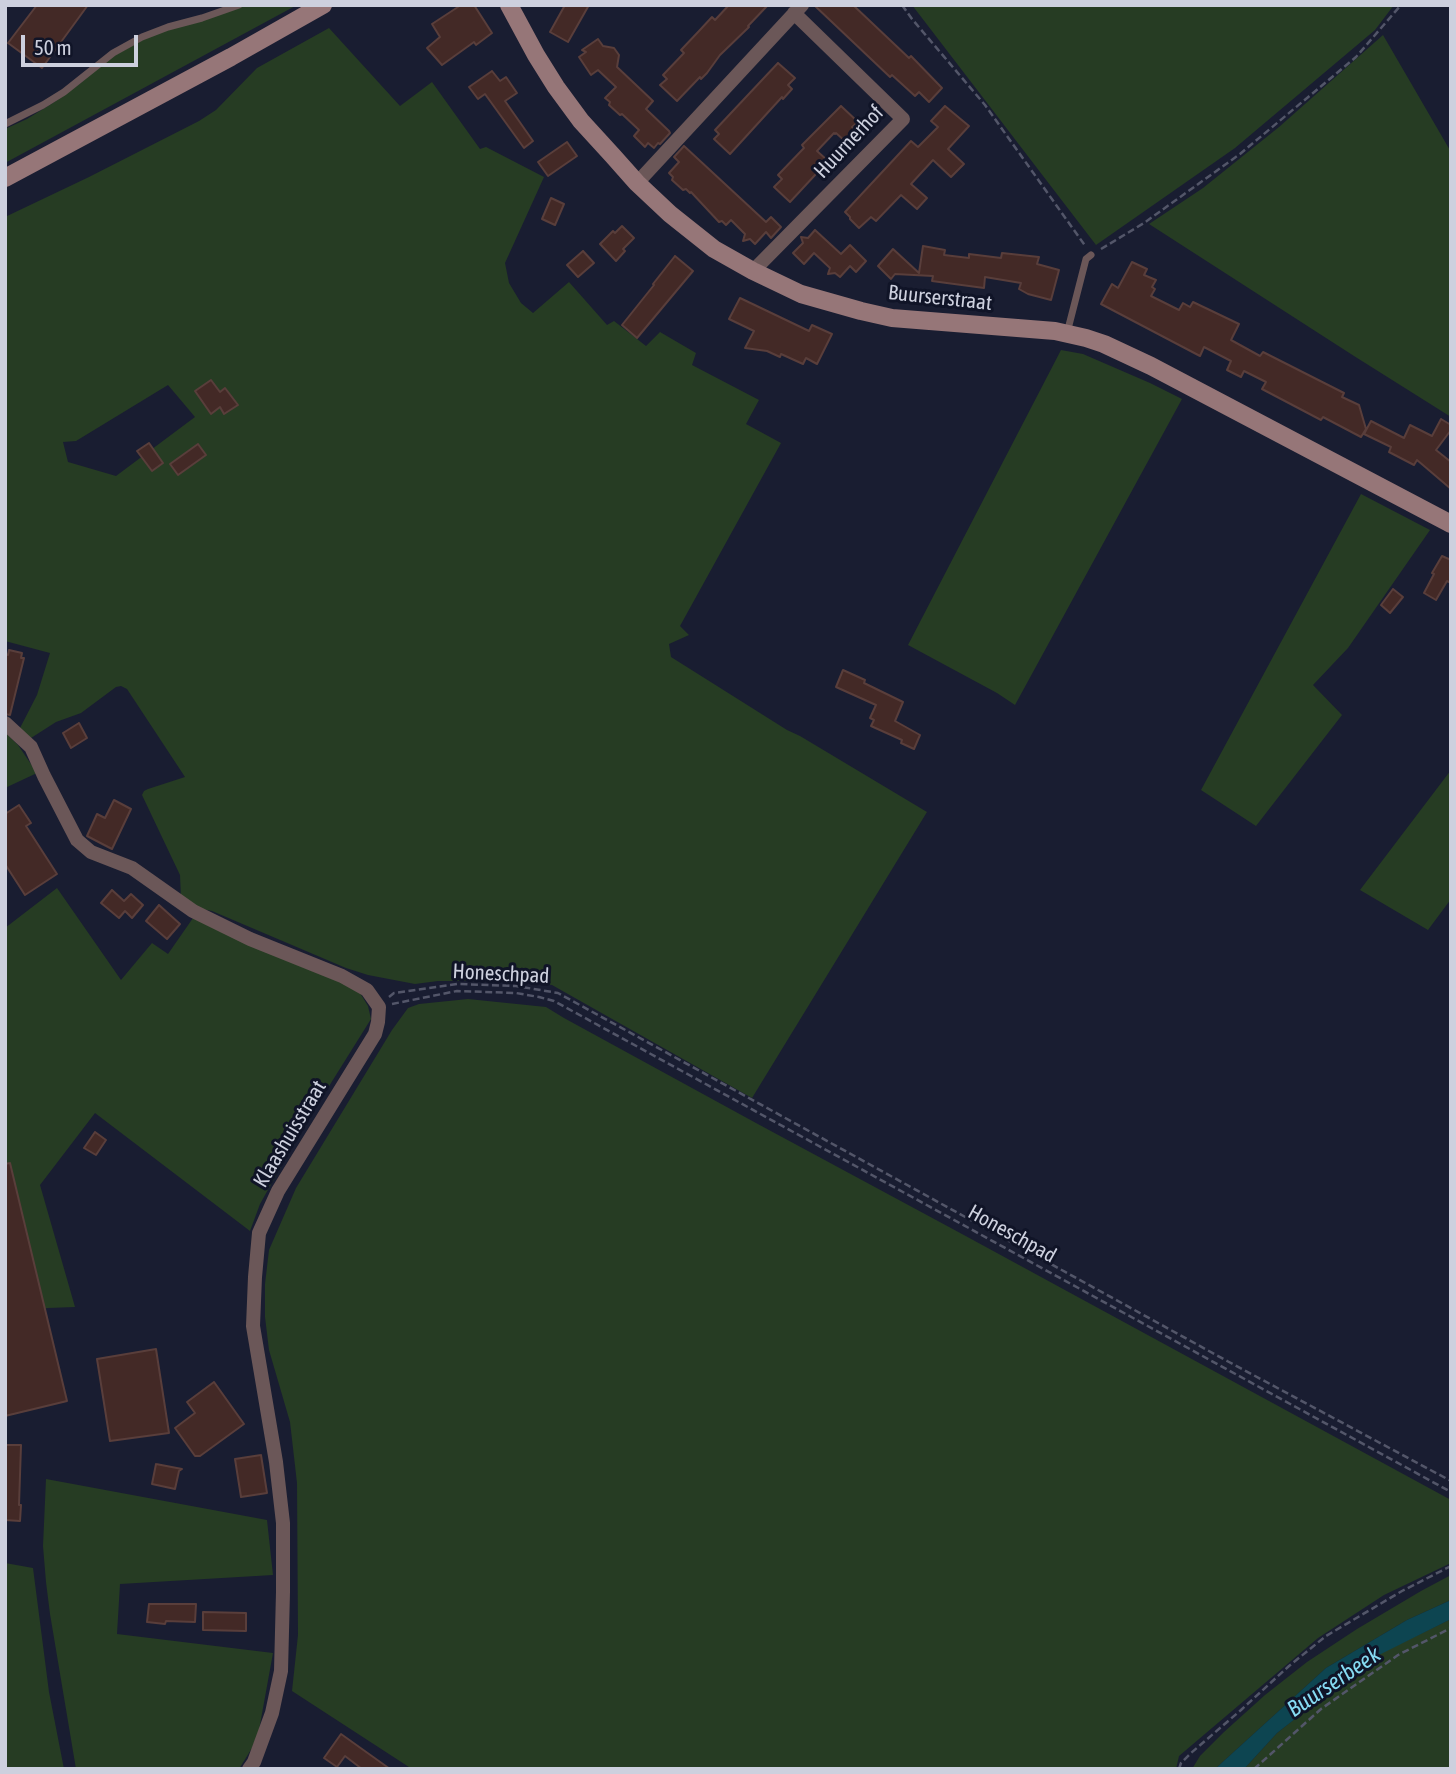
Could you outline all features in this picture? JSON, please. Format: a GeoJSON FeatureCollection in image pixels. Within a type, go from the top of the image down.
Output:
{"type":"FeatureCollection","features":[{"type":"Feature","properties":{"kind":"main road"},"geometry":{"type":"LineString","coordinates":[[5,178],[323,5]]}},
{"type":"Feature","properties":{"kind":"main road","name":"Buurserstraat"},"geometry":{"type":"LineString","coordinates":[[509,5],[536,55],[573,109],[637,183],[714,249],[753,271],[824,301],[892,318],[1067,334],[1104,344],[1152,366],[1451,524]]}},
{"type":"Feature","properties":{"kind":"street","name":"Huurnerhof"},"geometry":{"type":"LineString","coordinates":[[637,183],[798,9],[903,119],[753,271]]}},
{"type":"Feature","properties":{"kind":"street"},"geometry":{"type":"LineString","coordinates":[[5,723],[31,747],[77,840],[92,852],[132,868],[193,911],[250,939],[349,979],[367,990],[379,1007]]}},
{"type":"Feature","properties":{"kind":"street","name":"Klaashuisstraat"},"geometry":{"type":"LineString","coordinates":[[249,1769],[272,1713],[281,1671],[283,1592],[283,1523],[276,1462],[253,1326],[259,1233],[278,1191],[375,1034],[379,1007]]}},
{"type":"Feature","properties":{"kind":"lane"},"geometry":{"type":"LineString","coordinates":[[5,124],[64,92],[113,53],[142,37],[239,5]]}},
{"type":"Feature","properties":{"kind":"lane"},"geometry":{"type":"LineString","coordinates":[[1067,334],[1086,259],[1091,255]]}},
{"type":"Feature","properties":{"kind":"path"},"geometry":{"type":"LineString","coordinates":[[902,5],[985,105],[1091,255],[1144,223],[1241,154],[1356,57],[1401,5]]}},
{"type":"Feature","properties":{"kind":"path","name":"Honeschpad"},"geometry":{"type":"LineString","coordinates":[[379,1007],[394,993],[457,984],[516,986],[558,993],[1451,1481]]}},
{"type":"Feature","properties":{"kind":"path","name":"Honeschpad"},"geometry":{"type":"LineString","coordinates":[[379,1007],[457,991],[516,993],[554,1001],[1451,1492]]}},
{"type":"Feature","properties":{"kind":"path"},"geometry":{"type":"LineString","coordinates":[[1179,1769],[1191,1753],[1326,1636],[1402,1591],[1451,1566]]}},
{"type":"Feature","properties":{"kind":"path"},"geometry":{"type":"LineString","coordinates":[[1254,1769],[1321,1709],[1398,1655],[1451,1628]]}},
{"type":"Feature","properties":{"kind":"shaded area"},"geometry":{"type":"Polygon","coordinates":[[[239,5],[297,5],[5,163],[5,129],[56,101],[106,60],[154,34],[239,5]]]}},
{"type":"Feature","properties":{"kind":"shaded area"},"geometry":{"type":"Polygon","coordinates":[[[912,5],[1394,5],[1375,30],[1235,148],[1096,245],[912,5]]]}},
{"type":"Feature","properties":{"kind":"shaded area"},"geometry":{"type":"Polygon","coordinates":[[[329,28],[400,106],[432,82],[480,149],[486,147],[544,177],[505,263],[509,283],[521,303],[533,313],[569,282],[607,325],[614,321],[646,346],[660,332],[696,353],[692,365],[759,400],[746,424],[781,443],[680,626],[689,635],[669,644],[671,657],[787,730],[927,812],[752,1098],[552,985],[513,981],[438,981],[415,984],[368,975],[212,911],[198,908],[181,898],[180,875],[142,795],[148,789],[185,777],[127,689],[116,687],[81,713],[56,722],[31,738],[20,728],[37,695],[50,653],[5,641],[5,217],[199,121],[216,110],[257,68],[329,28]],[[168,385],[76,441],[63,442],[68,462],[116,476],[195,417],[168,385]]]}},
{"type":"Feature","properties":{"kind":"shaded area"},"geometry":{"type":"Polygon","coordinates":[[[1383,35],[1451,152],[1451,417],[1149,224],[1203,188],[1279,127],[1383,35]]]}},
{"type":"Feature","properties":{"kind":"shaded area"},"geometry":{"type":"Polygon","coordinates":[[[1061,350],[1083,354],[1182,399],[1015,705],[908,645],[1061,350]]]}},
{"type":"Feature","properties":{"kind":"shaded area"},"geometry":{"type":"Polygon","coordinates":[[[1361,494],[1430,530],[1348,648],[1313,685],[1342,715],[1256,826],[1201,790],[1361,494]]]}},
{"type":"Feature","properties":{"kind":"shaded area"},"geometry":{"type":"Polygon","coordinates":[[[5,732],[18,745],[37,773],[5,788],[5,732]]]}},
{"type":"Feature","properties":{"kind":"shaded area"},"geometry":{"type":"Polygon","coordinates":[[[1451,770],[1451,899],[1428,930],[1360,890],[1451,770]]]}},
{"type":"Feature","properties":{"kind":"shaded area"},"geometry":{"type":"Polygon","coordinates":[[[57,888],[121,980],[152,943],[168,954],[193,918],[346,983],[360,993],[368,1006],[371,1019],[301,1131],[260,1204],[250,1231],[95,1113],[40,1185],[75,1307],[5,1314],[5,928],[57,888]]]}},
{"type":"Feature","properties":{"kind":"shaded area"},"geometry":{"type":"Polygon","coordinates":[[[468,999],[546,1007],[1451,1500],[1451,1563],[1384,1595],[1318,1638],[1179,1756],[1176,1769],[412,1769],[292,1691],[298,1635],[297,1483],[290,1422],[269,1350],[265,1284],[269,1250],[296,1188],[392,1030],[408,1008],[419,1004],[468,999]]]}},
{"type":"Feature","properties":{"kind":"shaded area"},"geometry":{"type":"Polygon","coordinates":[[[46,1479],[267,1520],[273,1575],[120,1584],[117,1634],[273,1653],[259,1730],[239,1769],[76,1769],[46,1582],[43,1546],[46,1479]]]}},
{"type":"Feature","properties":{"kind":"shaded area"},"geometry":{"type":"Polygon","coordinates":[[[5,1563],[33,1568],[49,1692],[64,1769],[5,1769],[5,1563]]]}},
{"type":"Feature","properties":{"kind":"shaded area"},"geometry":{"type":"Polygon","coordinates":[[[1451,1575],[1451,1600],[1407,1620],[1326,1668],[1215,1769],[1192,1769],[1200,1756],[1224,1732],[1307,1662],[1357,1629],[1451,1575]]]}},
{"type":"Feature","properties":{"kind":"shaded area"},"geometry":{"type":"Polygon","coordinates":[[[1451,1619],[1451,1769],[1244,1769],[1277,1733],[1373,1657],[1451,1619]]]}},
{"type":"Feature","properties":{"kind":"water","name":"Buurserbeek"},"geometry":{"type":"Polygon","coordinates":[[[1451,1600],[1451,1619],[1373,1658],[1277,1733],[1244,1769],[1215,1769],[1326,1668],[1407,1620],[1451,1600]]]}},
{"type":"Feature","properties":{"kind":"building"},"geometry":{"type":"Polygon","coordinates":[[[37,5],[88,5],[42,68],[8,43],[37,5]]]}},
{"type":"Feature","properties":{"kind":"building"},"geometry":{"type":"Polygon","coordinates":[[[461,5],[474,5],[492,33],[476,45],[474,42],[442,65],[427,48],[440,37],[432,24],[461,5]]]}},
{"type":"Feature","properties":{"kind":"building"},"geometry":{"type":"Polygon","coordinates":[[[565,5],[589,5],[568,42],[550,32],[565,5]]]}},
{"type":"Feature","properties":{"kind":"building"},"geometry":{"type":"Polygon","coordinates":[[[729,5],[768,5],[720,55],[707,73],[677,101],[660,85],[667,79],[663,75],[684,53],[681,50],[712,17],[715,20],[729,5]]]}},
{"type":"Feature","properties":{"kind":"building"},"geometry":{"type":"Polygon","coordinates":[[[814,5],[853,5],[909,58],[911,56],[942,88],[929,102],[919,92],[915,96],[892,75],[890,77],[814,5]]]}},
{"type":"Feature","properties":{"kind":"building"},"geometry":{"type":"Polygon","coordinates":[[[598,39],[603,46],[614,48],[619,55],[617,67],[653,101],[646,109],[669,131],[654,148],[648,143],[645,147],[634,136],[639,130],[609,105],[610,102],[605,98],[616,87],[598,70],[591,75],[579,57],[586,52],[582,50],[598,39]]]}},
{"type":"Feature","properties":{"kind":"building"},"geometry":{"type":"Polygon","coordinates":[[[778,63],[795,78],[788,85],[792,89],[730,154],[714,139],[719,134],[715,130],[778,63]]]}},
{"type":"Feature","properties":{"kind":"building"},"geometry":{"type":"Polygon","coordinates":[[[492,71],[500,81],[506,77],[517,93],[505,101],[533,141],[524,148],[485,94],[478,99],[469,87],[492,71]]]}},
{"type":"Feature","properties":{"kind":"building"},"geometry":{"type":"Polygon","coordinates":[[[841,106],[858,122],[852,127],[857,131],[846,142],[834,133],[817,151],[828,161],[790,202],[774,187],[782,179],[778,175],[804,148],[802,145],[841,106]]]}},
{"type":"Feature","properties":{"kind":"building"},"geometry":{"type":"Polygon","coordinates":[[[945,106],[969,126],[948,149],[964,164],[951,177],[933,160],[911,184],[927,198],[917,209],[901,195],[876,221],[871,217],[859,228],[845,212],[911,141],[918,147],[938,127],[931,121],[945,106]]]}},
{"type":"Feature","properties":{"kind":"building"},"geometry":{"type":"Polygon","coordinates":[[[567,142],[577,156],[548,176],[538,162],[567,142]]]}},
{"type":"Feature","properties":{"kind":"building"},"geometry":{"type":"Polygon","coordinates":[[[684,146],[766,222],[771,217],[781,227],[771,238],[766,232],[755,244],[750,239],[743,241],[745,234],[731,220],[726,225],[722,221],[719,222],[691,192],[683,190],[672,180],[673,177],[669,173],[679,162],[674,157],[684,146]]]}},
{"type":"Feature","properties":{"kind":"building"},"geometry":{"type":"Polygon","coordinates":[[[551,198],[564,204],[555,225],[542,219],[551,198]]]}},
{"type":"Feature","properties":{"kind":"building"},"geometry":{"type":"Polygon","coordinates":[[[622,226],[634,238],[616,261],[600,244],[622,226]]]}},
{"type":"Feature","properties":{"kind":"building"},"geometry":{"type":"Polygon","coordinates":[[[815,230],[841,254],[850,245],[866,261],[856,272],[850,266],[840,277],[835,273],[828,274],[830,268],[814,253],[804,264],[793,253],[803,243],[801,237],[808,238],[815,230]]]}},
{"type":"Feature","properties":{"kind":"building"},"geometry":{"type":"Polygon","coordinates":[[[923,246],[945,250],[944,255],[969,258],[969,254],[1001,258],[1002,253],[1039,257],[1037,264],[1059,270],[1051,300],[1019,289],[1021,283],[985,277],[984,288],[932,281],[933,276],[895,274],[891,279],[878,266],[893,249],[919,273],[923,246]]]}},
{"type":"Feature","properties":{"kind":"building"},"geometry":{"type":"Polygon","coordinates":[[[583,251],[594,263],[578,277],[567,265],[583,251]]]}},
{"type":"Feature","properties":{"kind":"building"},"geometry":{"type":"Polygon","coordinates":[[[675,256],[693,271],[637,338],[622,325],[675,256]]]}},
{"type":"Feature","properties":{"kind":"building"},"geometry":{"type":"Polygon","coordinates":[[[1132,262],[1147,269],[1144,275],[1156,280],[1151,296],[1179,310],[1183,303],[1190,307],[1193,302],[1239,324],[1231,340],[1260,356],[1263,352],[1344,393],[1342,397],[1359,405],[1366,429],[1361,437],[1323,417],[1321,420],[1262,389],[1266,382],[1244,371],[1241,377],[1227,370],[1231,361],[1204,347],[1200,356],[1101,304],[1112,284],[1118,288],[1132,262]]]}},
{"type":"Feature","properties":{"kind":"building"},"geometry":{"type":"Polygon","coordinates":[[[740,298],[809,331],[812,325],[832,334],[817,364],[806,358],[803,364],[781,354],[780,357],[767,351],[745,348],[754,331],[729,319],[740,298]]]}},
{"type":"Feature","properties":{"kind":"building"},"geometry":{"type":"Polygon","coordinates":[[[211,380],[220,392],[225,388],[238,405],[224,414],[220,407],[211,414],[195,391],[211,380]]]}},
{"type":"Feature","properties":{"kind":"building"},"geometry":{"type":"Polygon","coordinates":[[[1441,419],[1451,425],[1451,430],[1436,450],[1451,462],[1451,489],[1417,460],[1414,465],[1389,452],[1391,447],[1364,434],[1371,421],[1404,438],[1410,425],[1432,436],[1441,419]]]}},
{"type":"Feature","properties":{"kind":"building"},"geometry":{"type":"Polygon","coordinates":[[[149,443],[163,463],[152,471],[137,451],[149,443]]]}},
{"type":"Feature","properties":{"kind":"building"},"geometry":{"type":"Polygon","coordinates":[[[198,444],[206,455],[178,475],[170,464],[198,444]]]}},
{"type":"Feature","properties":{"kind":"building"},"geometry":{"type":"Polygon","coordinates":[[[1442,556],[1451,560],[1451,583],[1447,581],[1436,600],[1424,593],[1442,556]]]}},
{"type":"Feature","properties":{"kind":"building"},"geometry":{"type":"Polygon","coordinates":[[[1393,589],[1403,597],[1390,613],[1381,605],[1393,589]]]}},
{"type":"Feature","properties":{"kind":"building"},"geometry":{"type":"Polygon","coordinates":[[[9,650],[22,653],[21,658],[24,658],[10,715],[5,714],[5,654],[8,655],[9,650]]]}},
{"type":"Feature","properties":{"kind":"building"},"geometry":{"type":"Polygon","coordinates":[[[843,670],[903,702],[895,721],[920,735],[914,749],[901,743],[902,740],[871,726],[874,720],[870,718],[876,705],[836,687],[843,670]]]}},
{"type":"Feature","properties":{"kind":"building"},"geometry":{"type":"Polygon","coordinates":[[[79,723],[87,738],[71,748],[63,733],[79,723]]]}},
{"type":"Feature","properties":{"kind":"building"},"geometry":{"type":"Polygon","coordinates":[[[114,800],[131,809],[112,849],[87,836],[97,814],[105,818],[114,800]]]}},
{"type":"Feature","properties":{"kind":"building"},"geometry":{"type":"Polygon","coordinates":[[[19,805],[31,823],[26,826],[57,874],[25,895],[5,864],[5,814],[19,805]]]}},
{"type":"Feature","properties":{"kind":"building"},"geometry":{"type":"Polygon","coordinates":[[[112,890],[124,901],[131,894],[143,905],[132,918],[125,911],[119,918],[101,903],[112,890]]]}},
{"type":"Feature","properties":{"kind":"building"},"geometry":{"type":"Polygon","coordinates":[[[159,905],[180,924],[167,939],[146,921],[159,905]]]}},
{"type":"Feature","properties":{"kind":"building"},"geometry":{"type":"Polygon","coordinates":[[[95,1132],[106,1140],[96,1155],[84,1148],[95,1132]]]}},
{"type":"Feature","properties":{"kind":"building"},"geometry":{"type":"Polygon","coordinates":[[[10,1163],[67,1401],[5,1416],[5,1164],[10,1163]]]}},
{"type":"Feature","properties":{"kind":"building"},"geometry":{"type":"Polygon","coordinates":[[[156,1349],[169,1433],[110,1441],[97,1359],[156,1349]]]}},
{"type":"Feature","properties":{"kind":"building"},"geometry":{"type":"Polygon","coordinates":[[[214,1382],[244,1424],[200,1456],[195,1456],[175,1428],[195,1413],[187,1402],[214,1382]]]}},
{"type":"Feature","properties":{"kind":"building"},"geometry":{"type":"Polygon","coordinates":[[[5,1445],[21,1445],[20,1521],[5,1520],[5,1445]]]}},
{"type":"Feature","properties":{"kind":"building"},"geometry":{"type":"Polygon","coordinates":[[[261,1455],[267,1493],[241,1497],[235,1459],[261,1455]]]}},
{"type":"Feature","properties":{"kind":"building"},"geometry":{"type":"Polygon","coordinates":[[[156,1464],[182,1469],[179,1471],[175,1489],[152,1484],[156,1464]]]}},
{"type":"Feature","properties":{"kind":"building"},"geometry":{"type":"Polygon","coordinates":[[[149,1604],[196,1604],[195,1622],[147,1622],[149,1604]]]}},
{"type":"Feature","properties":{"kind":"building"},"geometry":{"type":"Polygon","coordinates":[[[203,1612],[246,1613],[246,1631],[203,1630],[203,1612]]]}},
{"type":"Feature","properties":{"kind":"building"},"geometry":{"type":"Polygon","coordinates":[[[341,1734],[390,1769],[362,1769],[345,1756],[337,1767],[324,1758],[341,1734]]]}}]}
